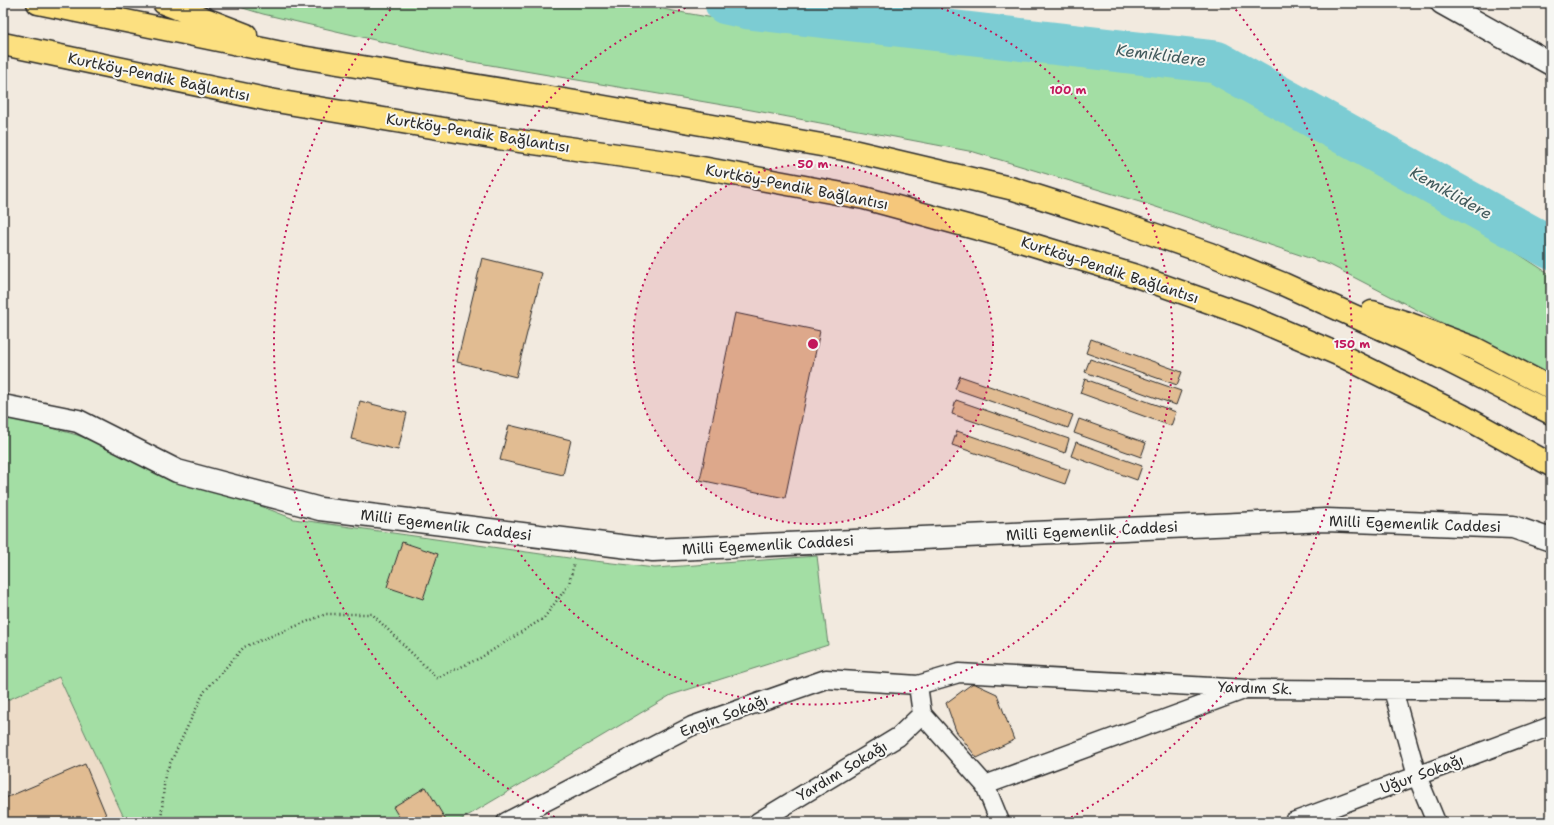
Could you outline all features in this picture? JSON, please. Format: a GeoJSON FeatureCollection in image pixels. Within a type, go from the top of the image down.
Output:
{"type":"FeatureCollection","features":[{"type":"Feature","properties":{"kind":"highway"},"geometry":{"type":"LineString","coordinates":[[38,3],[301,57],[844,148],[1014,190],[1118,222],[1210,254],[1282,284],[1409,341],[1551,414]]}},
{"type":"Feature","properties":{"kind":"highway"},"geometry":{"type":"LineString","coordinates":[[164,3],[301,57]]}},
{"type":"Feature","properties":{"kind":"highway","name":"Kurtköy-Pendik Bağlantısı"},"geometry":{"type":"LineString","coordinates":[[3,44],[270,100],[498,138],[680,164],[879,202],[1004,236],[1136,276],[1246,315],[1340,355],[1461,414],[1551,465]]}},
{"type":"Feature","properties":{"kind":"highway"},"geometry":{"type":"LineString","coordinates":[[1282,284],[1407,323],[1474,348],[1551,388]]}},
{"type":"Feature","properties":{"kind":"street"},"geometry":{"type":"LineString","coordinates":[[1442,3],[1551,64]]}},
{"type":"Feature","properties":{"kind":"street","name":"Milli Egemenlik Caddesi"},"geometry":{"type":"LineString","coordinates":[[3,406],[78,421],[177,471],[320,509],[653,550],[1326,520],[1513,527],[1551,540]]}},
{"type":"Feature","properties":{"kind":"street","name":"Engin Sokağı"},"geometry":{"type":"LineString","coordinates":[[506,822],[692,726],[826,679],[918,685],[959,672]]}},
{"type":"Feature","properties":{"kind":"street","name":"Yardım Sk."},"geometry":{"type":"LineString","coordinates":[[959,672],[1247,689],[1551,691]]}},
{"type":"Feature","properties":{"kind":"street"},"geometry":{"type":"LineString","coordinates":[[918,685],[922,714],[985,785],[1000,822]]}},
{"type":"Feature","properties":{"kind":"street"},"geometry":{"type":"LineString","coordinates":[[985,785],[1247,689]]}},
{"type":"Feature","properties":{"kind":"street"},"geometry":{"type":"LineString","coordinates":[[1393,690],[1417,776],[1436,822]]}},
{"type":"Feature","properties":{"kind":"street","name":"Yardım Sokağı"},"geometry":{"type":"LineString","coordinates":[[758,822],[898,737],[922,714]]}},
{"type":"Feature","properties":{"kind":"street","name":"Uğur Sokağı"},"geometry":{"type":"LineString","coordinates":[[1293,822],[1551,726]]}},
{"type":"Feature","properties":{"kind":"path"},"geometry":{"type":"LineString","coordinates":[[161,822],[165,774],[201,698],[204,692],[244,647],[326,614],[372,614],[437,678],[480,658],[544,618],[569,584],[581,542]]}},
{"type":"Feature","properties":{"kind":"shaded area"},"geometry":{"type":"Polygon","coordinates":[[[59,677],[126,822],[3,822],[3,702],[59,677]]]}},
{"type":"Feature","properties":{"kind":"green space"},"geometry":{"type":"Polygon","coordinates":[[[226,3],[628,3],[708,17],[1204,75],[1503,244],[1551,275],[1551,379],[1330,265],[1153,206],[974,152],[746,109],[461,60],[263,14],[226,3]]]}},
{"type":"Feature","properties":{"kind":"green space"},"geometry":{"type":"Polygon","coordinates":[[[3,414],[77,435],[294,519],[569,558],[655,568],[817,556],[828,645],[671,695],[457,822],[126,822],[59,677],[3,702],[3,414]]]}},
{"type":"Feature","properties":{"kind":"building"},"geometry":{"type":"Polygon","coordinates":[[[482,258],[542,273],[516,377],[457,362],[482,258]]]}},
{"type":"Feature","properties":{"kind":"building"},"geometry":{"type":"Polygon","coordinates":[[[735,313],[820,331],[785,498],[700,480],[735,313]]]}},
{"type":"Feature","properties":{"kind":"building"},"geometry":{"type":"Polygon","coordinates":[[[1091,339],[1182,372],[1177,385],[1086,353],[1091,339]]]}},
{"type":"Feature","properties":{"kind":"building"},"geometry":{"type":"Polygon","coordinates":[[[1090,359],[1181,391],[1176,405],[1085,372],[1090,359]]]}},
{"type":"Feature","properties":{"kind":"building"},"geometry":{"type":"Polygon","coordinates":[[[960,376],[1073,415],[1068,428],[955,389],[960,376]]]}},
{"type":"Feature","properties":{"kind":"building"},"geometry":{"type":"Polygon","coordinates":[[[1085,379],[1176,412],[1171,426],[1080,393],[1085,379]]]}},
{"type":"Feature","properties":{"kind":"building"},"geometry":{"type":"Polygon","coordinates":[[[956,400],[1069,439],[1065,453],[952,414],[956,400]]]}},
{"type":"Feature","properties":{"kind":"building"},"geometry":{"type":"Polygon","coordinates":[[[360,401],[407,413],[398,450],[351,439],[360,401]]]}},
{"type":"Feature","properties":{"kind":"building"},"geometry":{"type":"Polygon","coordinates":[[[1079,419],[1146,443],[1141,457],[1074,433],[1079,419]]]}},
{"type":"Feature","properties":{"kind":"building"},"geometry":{"type":"Polygon","coordinates":[[[509,425],[571,440],[563,475],[500,460],[509,425]]]}},
{"type":"Feature","properties":{"kind":"building"},"geometry":{"type":"Polygon","coordinates":[[[957,431],[1070,470],[1065,484],[952,445],[957,431]]]}},
{"type":"Feature","properties":{"kind":"building"},"geometry":{"type":"Polygon","coordinates":[[[1076,442],[1142,466],[1137,480],[1071,456],[1076,442]]]}},
{"type":"Feature","properties":{"kind":"building"},"geometry":{"type":"Polygon","coordinates":[[[402,542],[438,554],[423,599],[387,587],[402,542]]]}},
{"type":"Feature","properties":{"kind":"building"},"geometry":{"type":"Polygon","coordinates":[[[973,683],[997,694],[1014,740],[977,758],[956,731],[946,703],[973,683]]]}},
{"type":"Feature","properties":{"kind":"building"},"geometry":{"type":"Polygon","coordinates":[[[85,764],[109,822],[3,822],[3,799],[85,764]]]}},
{"type":"Feature","properties":{"kind":"building"},"geometry":{"type":"Polygon","coordinates":[[[426,787],[447,822],[402,822],[393,807],[426,787]]]}},
{"type":"Feature","properties":{"kind":"waterway","name":"Kemiklidere"},"geometry":{"type":"LineString","coordinates":[[726,3],[749,8],[1216,62],[1551,248]]}}]}
